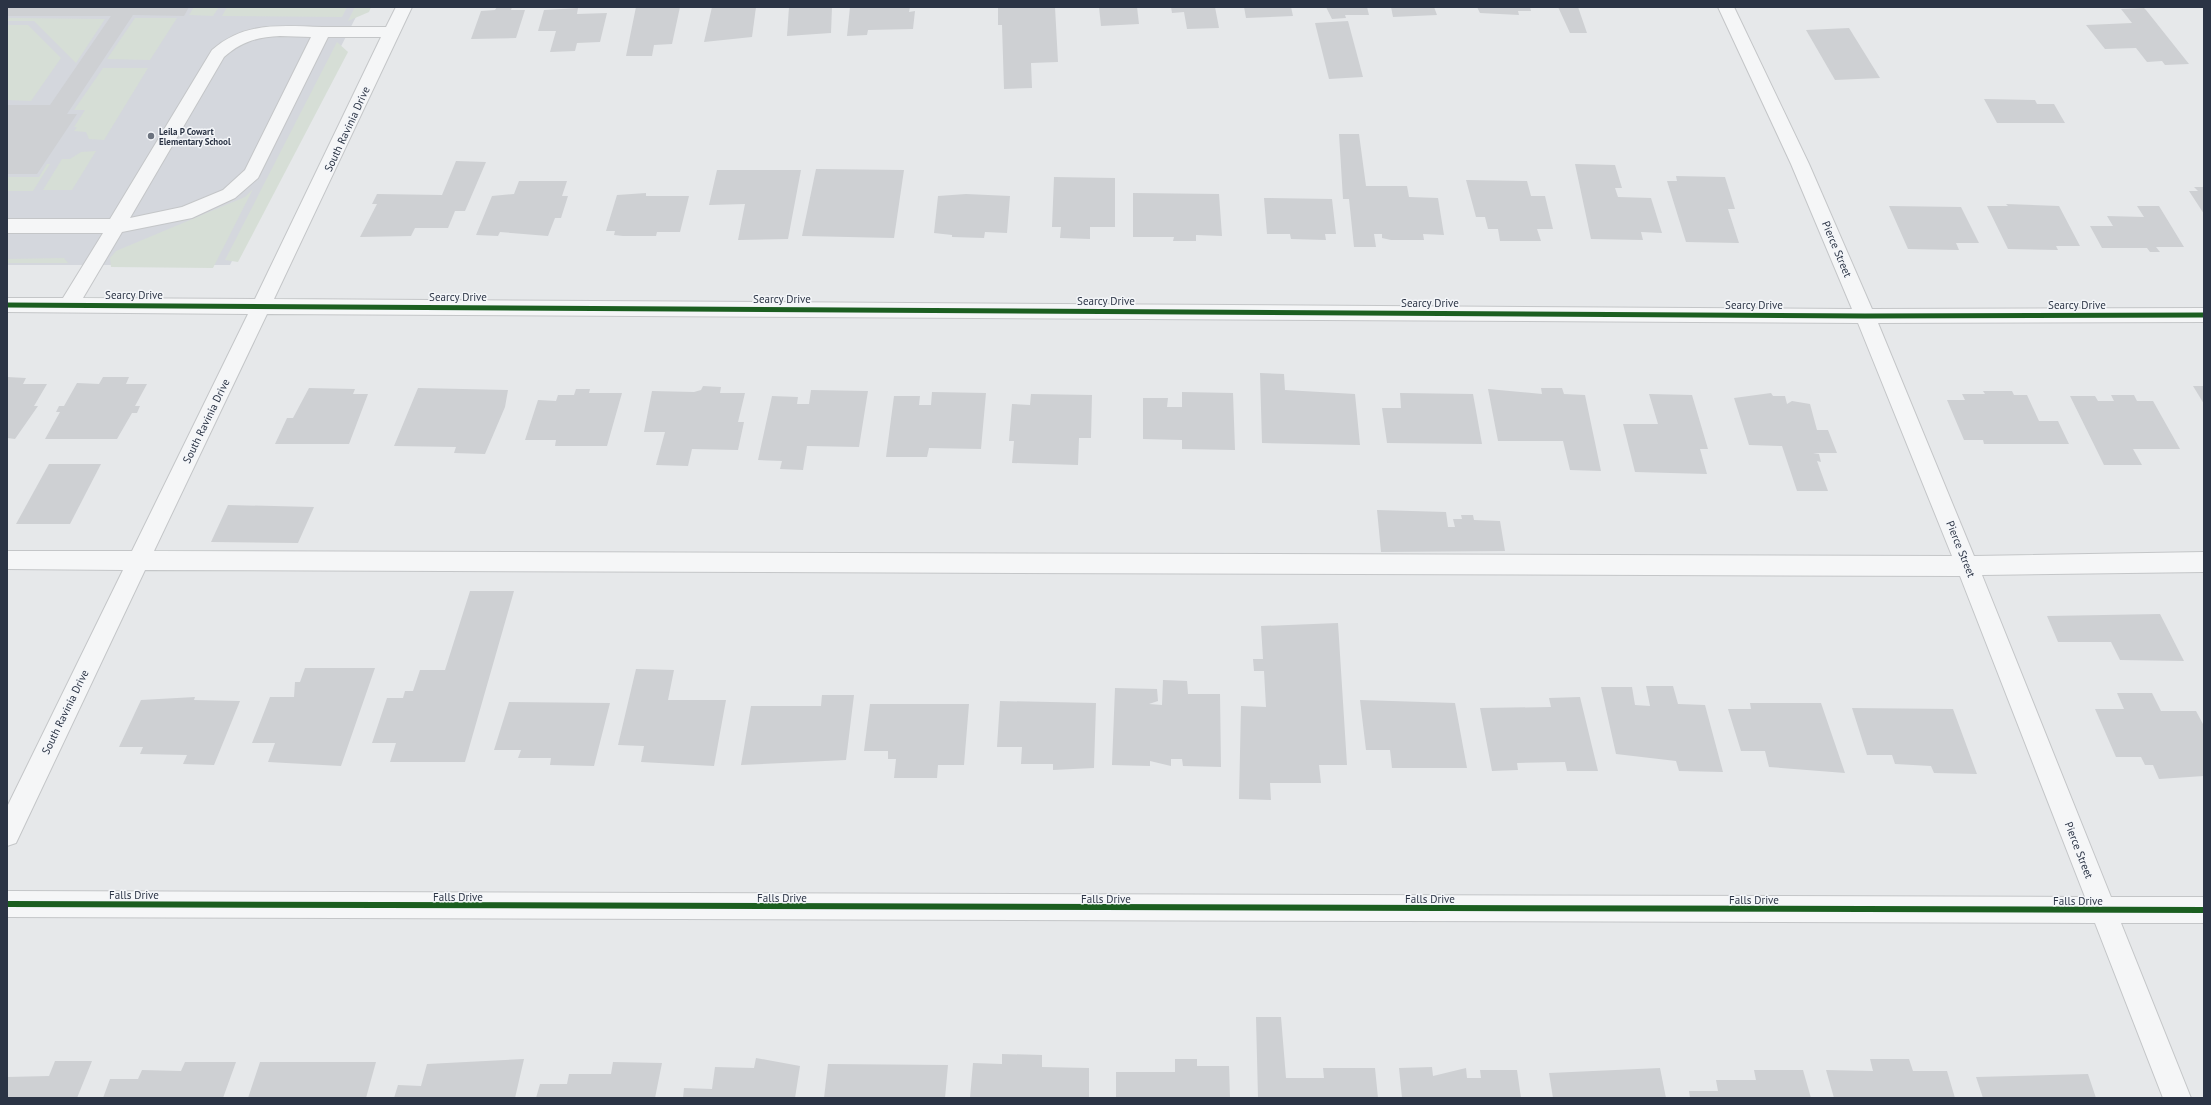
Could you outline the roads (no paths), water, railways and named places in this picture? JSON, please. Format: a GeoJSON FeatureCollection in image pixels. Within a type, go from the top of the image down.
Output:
{"type":"FeatureCollection","features":[{"type":"Feature","properties":{"kind":"street","name":"South Ravinia Drive"},"geometry":{"type":"LineString","coordinates":[[7,834],[138,561],[263,306],[404,7]]}},
{"type":"Feature","properties":{"kind":"street","name":"Pierce Street"},"geometry":{"type":"LineString","coordinates":[[1726,7],[1779,114],[1865,316],[1968,566],[2177,1098]]}},
{"type":"Feature","properties":{"kind":"street"},"geometry":{"type":"LineString","coordinates":[[69,305],[114,226],[218,54],[225,45],[237,37],[256,32],[392,32]]}},
{"type":"Feature","properties":{"kind":"street"},"geometry":{"type":"LineString","coordinates":[[7,226],[114,226],[135,224],[186,213],[229,194],[252,174],[322,32]]}},
{"type":"Feature","properties":{"kind":"street","name":"Searcy Drive"},"geometry":{"type":"LineString","coordinates":[[7,305],[1865,316],[2204,315]]}},
{"type":"Feature","properties":{"kind":"street"},"geometry":{"type":"LineString","coordinates":[[7,560],[1968,566],[2204,562]]}},
{"type":"Feature","properties":{"kind":"street","name":"Falls Drive"},"geometry":{"type":"LineString","coordinates":[[7,904],[551,907],[2204,910]]}},
{"type":"Feature","properties":{"kind":"place","name":"Leila P Cowart Elementary School"},"geometry":{"type":"Point","coordinates":[151,136]}}]}
